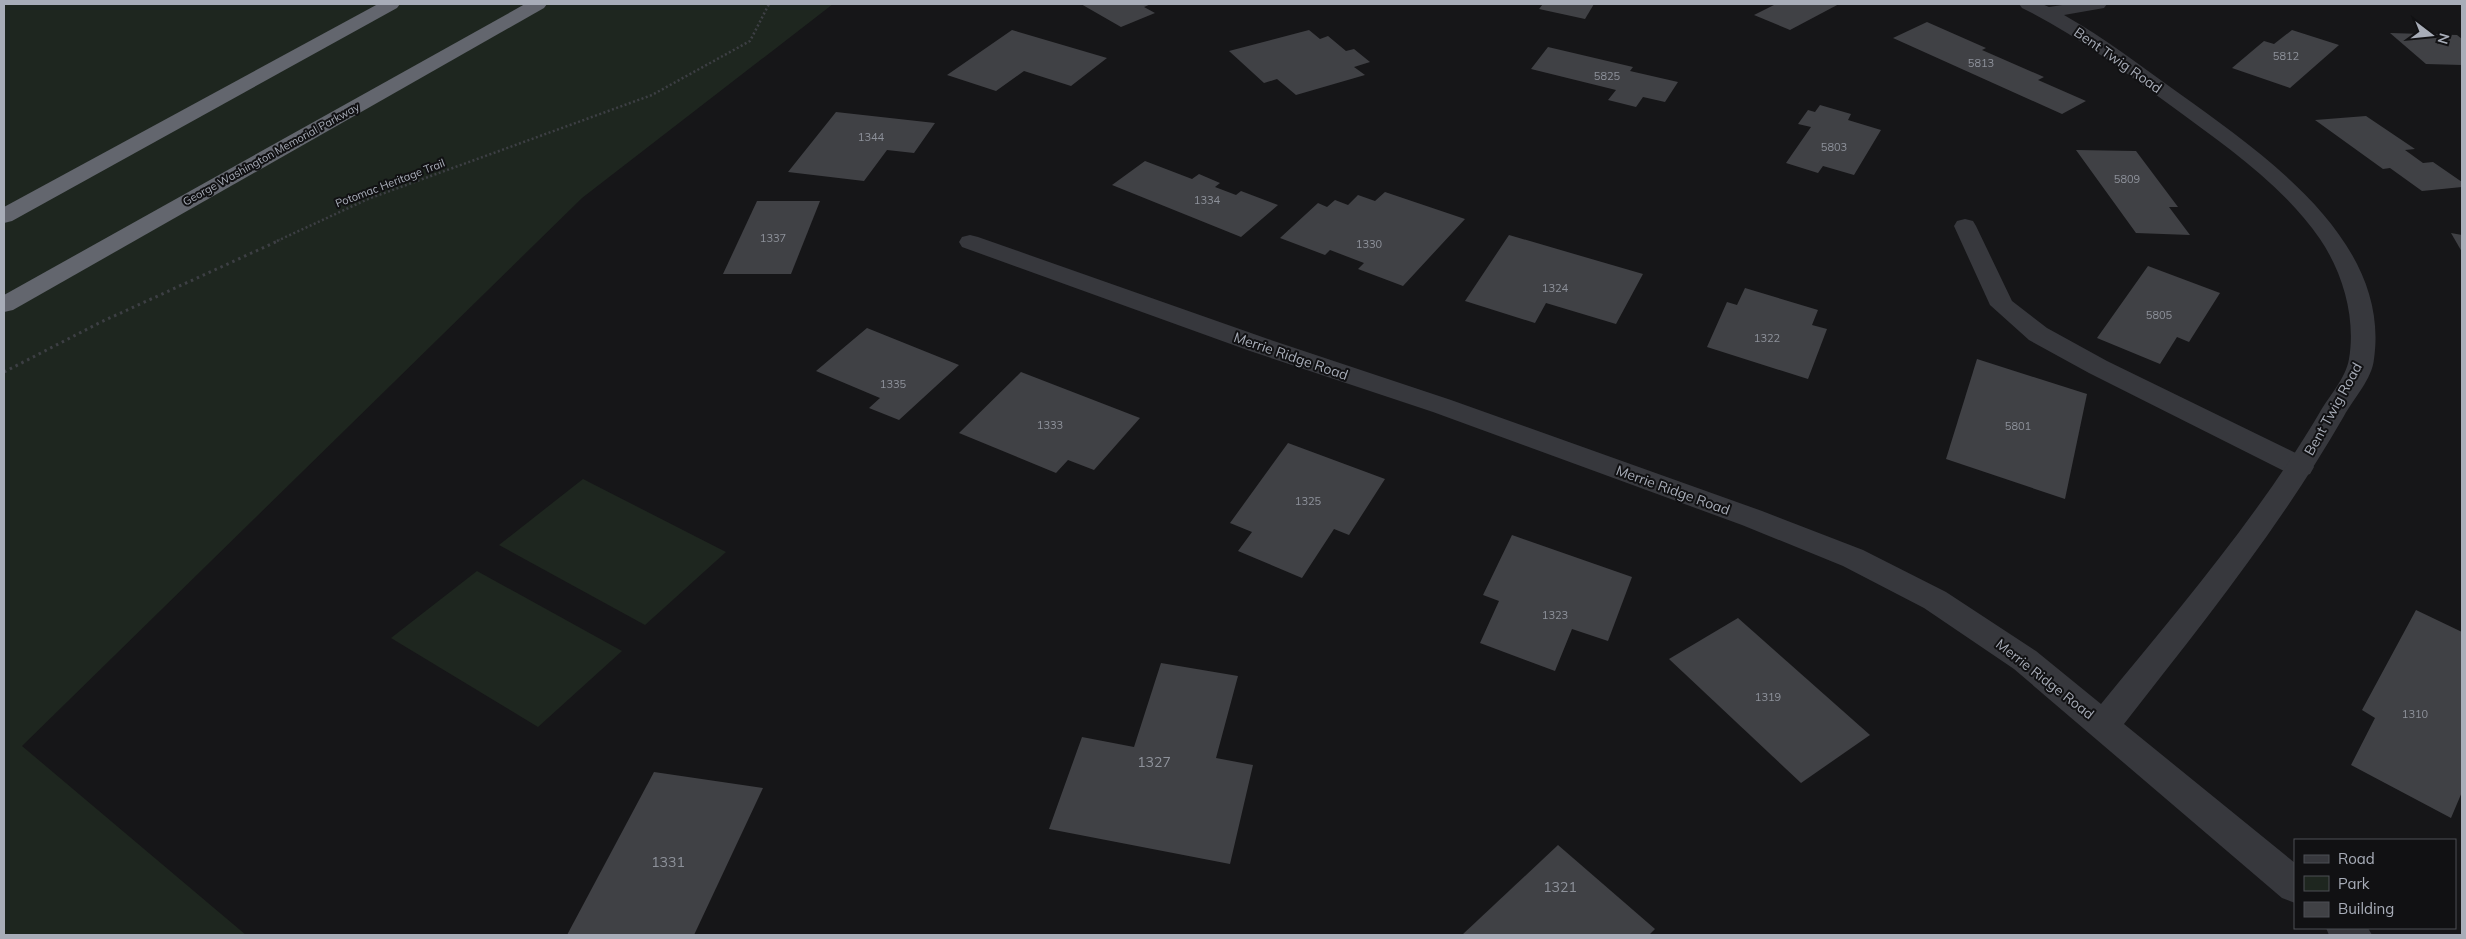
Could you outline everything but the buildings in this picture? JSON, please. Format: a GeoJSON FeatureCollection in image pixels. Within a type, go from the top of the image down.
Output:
{"type":"FeatureCollection","features":[{"type":"Feature","properties":{"kind":"highway"},"geometry":{"type":"LineString","coordinates":[[4,216],[391,4]]}},
{"type":"Feature","properties":{"kind":"highway","name":"George Washington Memorial Parkway"},"geometry":{"type":"LineString","coordinates":[[4,305],[538,4]]}},
{"type":"Feature","properties":{"kind":"street"},"geometry":{"type":"LineString","coordinates":[[2038,8],[2098,4]]}},
{"type":"Feature","properties":{"kind":"street","name":"Bent Twig Road"},"geometry":{"type":"LineString","coordinates":[[2038,8],[2080,32],[2252,156],[2294,193],[2330,236],[2351,276],[2363,320],[2362,361],[2316,446],[2240,553],[2104,725]]}},
{"type":"Feature","properties":{"kind":"street"},"geometry":{"type":"LineString","coordinates":[[1965,226],[2002,305],[2038,334],[2098,367],[2300,467]]}},
{"type":"Feature","properties":{"kind":"street","name":"Merrie Ridge Road"},"geometry":{"type":"LineString","coordinates":[[970,242],[1259,345],[1442,406],[1752,518],[1853,558],[1935,600],[2025,660],[2294,885]]}},
{"type":"Feature","properties":{"kind":"path","name":"Potomac Heritage Trail"},"geometry":{"type":"LineString","coordinates":[[4,372],[101,322],[368,199],[652,95],[750,41],[769,4]]}},
{"type":"Feature","properties":{"kind":"green space"},"geometry":{"type":"Polygon","coordinates":[[[4,4],[833,4],[582,198],[22,746],[246,935],[4,935],[4,4]]]}},
{"type":"Feature","properties":{"kind":"green space"},"geometry":{"type":"Polygon","coordinates":[[[583,479],[726,552],[645,625],[499,545],[583,479]]]}},
{"type":"Feature","properties":{"kind":"green space"},"geometry":{"type":"Polygon","coordinates":[[[477,571],[622,651],[538,727],[391,638],[477,571]]]}}]}
